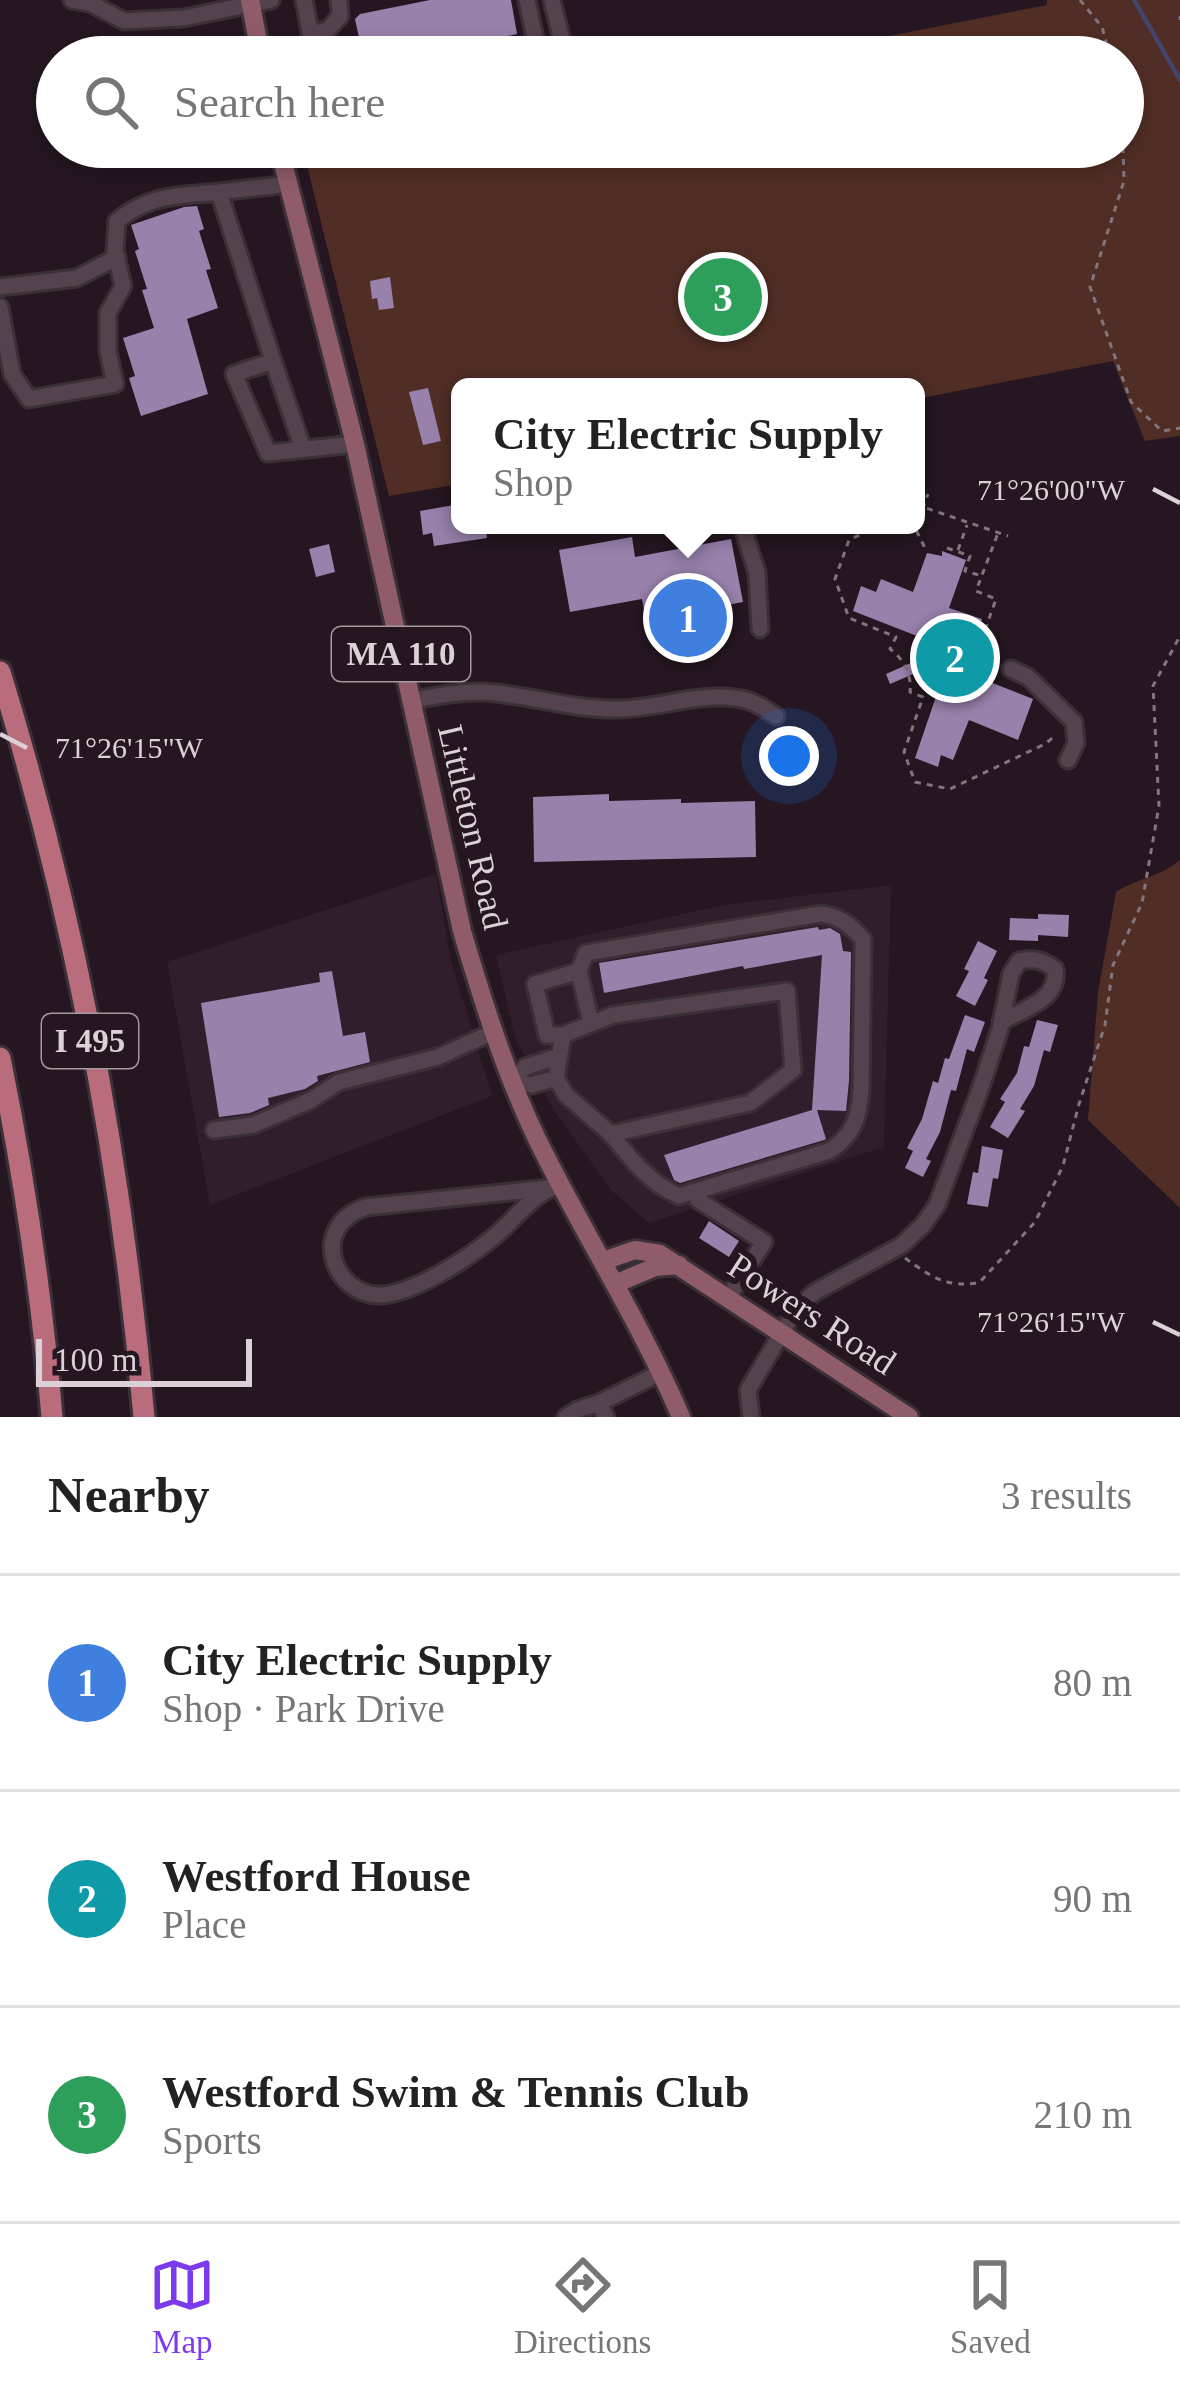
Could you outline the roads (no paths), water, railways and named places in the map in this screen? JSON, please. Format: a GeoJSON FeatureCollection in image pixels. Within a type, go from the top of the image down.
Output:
{"type":"FeatureCollection","features":[{"type":"Feature","properties":{"kind":"highway","name":"I 495"},"geometry":{"type":"LineString","coordinates":[[0,672],[41,823],[95,1066],[124,1246],[144,1417]]}},
{"type":"Feature","properties":{"kind":"highway","name":"I 495"},"geometry":{"type":"LineString","coordinates":[[0,1058],[24,1190],[52,1417]]}},
{"type":"Feature","properties":{"kind":"main road"},"geometry":{"type":"LineString","coordinates":[[250,2],[257,36]]}},
{"type":"Feature","properties":{"kind":"main road","name":"Littleton Road"},"geometry":{"type":"LineString","coordinates":[[285,168],[355,444],[462,931],[494,1032],[556,1186],[615,1283],[681,1417]]}},
{"type":"Feature","properties":{"kind":"main road","name":"Powers Road"},"geometry":{"type":"LineString","coordinates":[[603,1261],[624,1252],[650,1250],[909,1417]]}},
{"type":"Feature","properties":{"kind":"main road","name":"Powers Road"},"geometry":{"type":"LineString","coordinates":[[615,1283],[655,1267],[679,1265]]}},
{"type":"Feature","properties":{"kind":"street"},"geometry":{"type":"LineString","coordinates":[[72,0],[90,3],[124,22],[190,8],[271,0]]}},
{"type":"Feature","properties":{"kind":"street"},"geometry":{"type":"LineString","coordinates":[[304,0],[310,34],[328,30],[340,16],[339,0]]}},
{"type":"Feature","properties":{"kind":"street"},"geometry":{"type":"LineString","coordinates":[[526,0],[534,36]]}},
{"type":"Feature","properties":{"kind":"street"},"geometry":{"type":"LineString","coordinates":[[552,0],[561,36]]}},
{"type":"Feature","properties":{"kind":"street"},"geometry":{"type":"LineString","coordinates":[[0,307],[12,374],[29,399],[115,384],[108,351],[108,313],[123,286],[117,221],[134,208],[174,194],[289,184]]}},
{"type":"Feature","properties":{"kind":"street"},"geometry":{"type":"LineString","coordinates":[[219,192],[303,449]]}},
{"type":"Feature","properties":{"kind":"street"},"geometry":{"type":"LineString","coordinates":[[0,287],[77,278],[117,257]]}},
{"type":"Feature","properties":{"kind":"street"},"geometry":{"type":"LineString","coordinates":[[272,361],[234,374],[268,453],[355,444]]}},
{"type":"Feature","properties":{"kind":"street"},"geometry":{"type":"LineString","coordinates":[[745,534],[757,573],[760,628]]}},
{"type":"Feature","properties":{"kind":"street"},"geometry":{"type":"LineString","coordinates":[[1011,669],[1028,677],[1074,722],[1076,743],[1068,760]]}},
{"type":"Feature","properties":{"kind":"street"},"geometry":{"type":"LineString","coordinates":[[411,701],[485,692],[608,710],[730,697],[752,700],[776,716]]}},
{"type":"Feature","properties":{"kind":"street"},"geometry":{"type":"LineString","coordinates":[[563,1035],[556,1078],[566,1095],[610,1134],[641,1172],[679,1196],[829,1151],[845,1141],[860,1109],[863,939],[834,916],[821,914],[586,953],[579,971],[591,1023]]}},
{"type":"Feature","properties":{"kind":"street"},"geometry":{"type":"LineString","coordinates":[[579,971],[535,984],[547,1035],[563,1035],[613,1015],[787,991],[794,1070],[750,1103],[610,1134]]}},
{"type":"Feature","properties":{"kind":"street"},"geometry":{"type":"LineString","coordinates":[[751,1417],[748,1390],[796,1309],[815,1292],[895,1250],[937,1205],[1001,1022]]}},
{"type":"Feature","properties":{"kind":"street"},"geometry":{"type":"LineString","coordinates":[[214,1130],[253,1125],[339,1082],[438,1057],[494,1032]]}},
{"type":"Feature","properties":{"kind":"street"},"geometry":{"type":"LineString","coordinates":[[556,1078],[532,1085],[513,1081],[525,1067],[560,1056]]}},
{"type":"Feature","properties":{"kind":"street"},"geometry":{"type":"LineString","coordinates":[[556,1186],[527,1204],[498,1234],[461,1261],[427,1280],[381,1295],[360,1291],[343,1276],[330,1252],[341,1221],[366,1207],[556,1186]]}},
{"type":"Feature","properties":{"kind":"street"},"geometry":{"type":"LineString","coordinates":[[698,1200],[764,1242],[728,1298]]}},
{"type":"Feature","properties":{"kind":"street"},"geometry":{"type":"LineString","coordinates":[[566,1417],[577,1410],[603,1410],[660,1373]]}},
{"type":"Feature","properties":{"kind":"waterway"},"geometry":{"type":"LineString","coordinates":[[1134,0],[1180,80]]}},
{"type":"Feature","properties":{"kind":"place","name":"Westford Swim & Tennis Club"},"geometry":{"type":"Point","coordinates":[723,297]}},
{"type":"Feature","properties":{"kind":"place","name":"City Electric Supply"},"geometry":{"type":"Point","coordinates":[688,618]}},
{"type":"Feature","properties":{"kind":"place","name":"Westford House"},"geometry":{"type":"Point","coordinates":[955,658]}}]}
